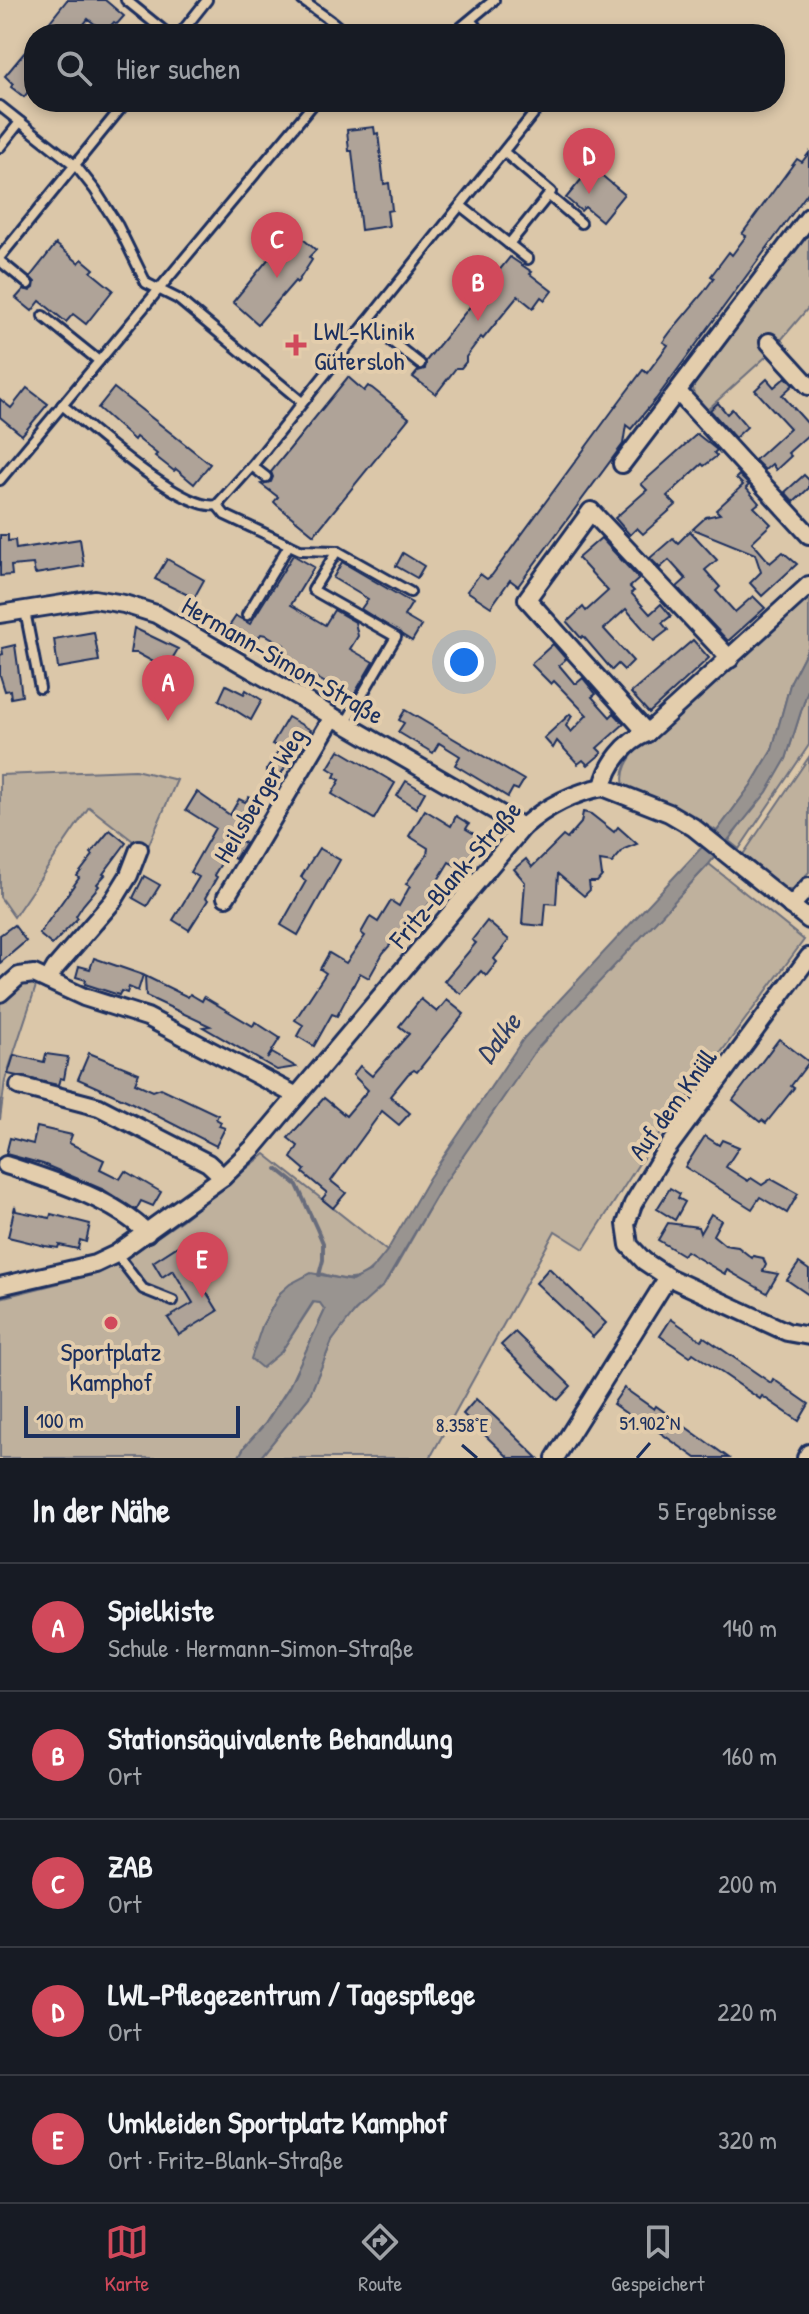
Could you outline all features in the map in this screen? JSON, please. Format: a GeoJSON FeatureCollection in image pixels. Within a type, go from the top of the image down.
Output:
{"type":"FeatureCollection","features":[{"type":"Feature","properties":{"kind":"street"},"geometry":{"type":"LineString","coordinates":[[622,464],[809,217]]}},
{"type":"Feature","properties":{"kind":"street"},"geometry":{"type":"LineString","coordinates":[[769,342],[809,386]]}},
{"type":"Feature","properties":{"kind":"street"},"geometry":{"type":"LineString","coordinates":[[678,392],[809,535]]}},
{"type":"Feature","properties":{"kind":"street"},"geometry":{"type":"LineString","coordinates":[[647,733],[527,599],[591,511],[730,659]]}},
{"type":"Feature","properties":{"kind":"street"},"geometry":{"type":"LineString","coordinates":[[809,585],[647,733],[633,738],[606,770],[603,787],[669,813],[703,834],[809,920]]}},
{"type":"Feature","properties":{"kind":"street","name":"Hermann-Simon-Straße"},"geometry":{"type":"LineString","coordinates":[[0,614],[94,599],[156,614],[523,827]]}},
{"type":"Feature","properties":{"kind":"street","name":"Heilsberger Weg"},"geometry":{"type":"LineString","coordinates":[[226,897],[339,721]]}},
{"type":"Feature","properties":{"kind":"street","name":"Fritz-Blank-Straße"},"geometry":{"type":"LineString","coordinates":[[0,1286],[80,1268],[116,1254],[223,1177],[254,1147],[523,827],[538,814],[575,793],[603,787]]}},
{"type":"Feature","properties":{"kind":"street"},"geometry":{"type":"LineString","coordinates":[[48,980],[113,901],[129,875],[139,849]]}},
{"type":"Feature","properties":{"kind":"street"},"geometry":{"type":"LineString","coordinates":[[791,906],[809,886]]}},
{"type":"Feature","properties":{"kind":"street","name":"Auf dem Knüll"},"geometry":{"type":"LineString","coordinates":[[809,957],[662,1156],[633,1204],[626,1224],[629,1245],[644,1261],[668,1277],[787,1332],[809,1336]]}},
{"type":"Feature","properties":{"kind":"street"},"geometry":{"type":"LineString","coordinates":[[0,993],[11,981],[26,973],[48,980],[84,997],[147,1017],[297,1096]]}},
{"type":"Feature","properties":{"kind":"street"},"geometry":{"type":"LineString","coordinates":[[19,1086],[99,1107],[196,1157],[223,1177]]}},
{"type":"Feature","properties":{"kind":"street"},"geometry":{"type":"LineString","coordinates":[[6,1165],[56,1181],[123,1215],[147,1233]]}},
{"type":"Feature","properties":{"kind":"street"},"geometry":{"type":"LineString","coordinates":[[555,1458],[668,1277]]}},
{"type":"Feature","properties":{"kind":"street"},"geometry":{"type":"LineString","coordinates":[[806,1458],[809,1453]]}},
{"type":"Feature","properties":{"kind":"lane"},"geometry":{"type":"LineString","coordinates":[[126,0],[156,24]]}},
{"type":"Feature","properties":{"kind":"lane"},"geometry":{"type":"LineString","coordinates":[[188,24],[207,0]]}},
{"type":"Feature","properties":{"kind":"lane"},"geometry":{"type":"LineString","coordinates":[[302,0],[336,24]]}},
{"type":"Feature","properties":{"kind":"lane"},"geometry":{"type":"LineString","coordinates":[[467,24],[494,0]]}},
{"type":"Feature","properties":{"kind":"lane"},"geometry":{"type":"LineString","coordinates":[[0,106],[76,166],[118,226],[146,283],[178,299],[302,402]]}},
{"type":"Feature","properties":{"kind":"lane"},"geometry":{"type":"LineString","coordinates":[[28,284],[0,259],[118,112]]}},
{"type":"Feature","properties":{"kind":"lane"},"geometry":{"type":"LineString","coordinates":[[0,480],[307,112]]}},
{"type":"Feature","properties":{"kind":"lane"},"geometry":{"type":"LineString","coordinates":[[62,405],[175,492],[210,506],[217,505],[252,466],[535,112]]}},
{"type":"Feature","properties":{"kind":"lane"},"geometry":{"type":"LineString","coordinates":[[0,147],[20,122]]}},
{"type":"Feature","properties":{"kind":"lane"},"geometry":{"type":"LineString","coordinates":[[504,152],[551,192],[509,244]]}},
{"type":"Feature","properties":{"kind":"lane"},"geometry":{"type":"LineString","coordinates":[[548,195],[581,223]]}},
{"type":"Feature","properties":{"kind":"lane"},"geometry":{"type":"LineString","coordinates":[[461,206],[528,259]]}},
{"type":"Feature","properties":{"kind":"lane"},"geometry":{"type":"LineString","coordinates":[[43,316],[99,361]]}},
{"type":"Feature","properties":{"kind":"lane"},"geometry":{"type":"LineString","coordinates":[[367,322],[420,364]]}},
{"type":"Feature","properties":{"kind":"lane"},"geometry":{"type":"LineString","coordinates":[[252,466],[266,477]]}},
{"type":"Feature","properties":{"kind":"lane"},"geometry":{"type":"LineString","coordinates":[[217,505],[225,515],[300,550],[337,551],[410,592]]}},
{"type":"Feature","properties":{"kind":"lane"},"geometry":{"type":"LineString","coordinates":[[247,615],[289,545]]}},
{"type":"Feature","properties":{"kind":"lane"},"geometry":{"type":"LineString","coordinates":[[337,551],[313,590],[396,637],[339,721]]}},
{"type":"Feature","properties":{"kind":"lane"},"geometry":{"type":"LineString","coordinates":[[24,609],[40,688]]}},
{"type":"Feature","properties":{"kind":"lane"},"geometry":{"type":"LineString","coordinates":[[116,1254],[143,1289],[173,1301]]}},
{"type":"Feature","properties":{"kind":"shaded area"},"geometry":{"type":"Polygon","coordinates":[[[809,229],[809,307],[770,353],[707,410],[694,396],[693,387],[809,229]]]}},
{"type":"Feature","properties":{"kind":"shaded area"},"geometry":{"type":"Polygon","coordinates":[[[809,593],[809,646],[791,681],[772,750],[717,831],[674,805],[624,786],[625,769],[640,745],[809,593]]]}},
{"type":"Feature","properties":{"kind":"shaded area"},"geometry":{"type":"Polygon","coordinates":[[[809,646],[809,686],[786,759],[767,792],[709,864],[536,1050],[441,1188],[384,1285],[355,1311],[332,1341],[309,1397],[260,1458],[238,1458],[289,1387],[325,1310],[320,1303],[313,1302],[281,1352],[262,1368],[251,1359],[262,1326],[280,1293],[311,1273],[352,1281],[371,1271],[387,1251],[429,1178],[524,1038],[717,831],[751,785],[772,750],[791,681],[809,646]]]}},
{"type":"Feature","properties":{"kind":"shaded area"},"geometry":{"type":"Polygon","coordinates":[[[809,686],[809,745],[739,849],[729,841],[786,759],[809,686]]]}},
{"type":"Feature","properties":{"kind":"shaded area"},"geometry":{"type":"Polygon","coordinates":[[[809,757],[809,872],[793,889],[785,890],[742,856],[809,757]]]}},
{"type":"Feature","properties":{"kind":"shaded area"},"geometry":{"type":"Polygon","coordinates":[[[135,770],[177,780],[146,851],[89,807],[14,917],[0,897],[0,775],[135,770]]]}},
{"type":"Feature","properties":{"kind":"shaded area"},"geometry":{"type":"Polygon","coordinates":[[[709,864],[804,940],[640,1162],[584,1249],[555,1231],[430,1458],[260,1458],[309,1397],[332,1341],[344,1323],[393,1272],[441,1188],[536,1049],[709,864]]]}},
{"type":"Feature","properties":{"kind":"shaded area"},"geometry":{"type":"Polygon","coordinates":[[[38,980],[5,1080],[0,1120],[0,999],[14,984],[38,980]]]}},
{"type":"Feature","properties":{"kind":"shaded area"},"geometry":{"type":"Polygon","coordinates":[[[265,1154],[387,1251],[372,1269],[358,1278],[343,1279],[320,1273],[280,1293],[262,1326],[281,1352],[314,1302],[320,1303],[325,1310],[289,1387],[238,1458],[0,1458],[0,1298],[96,1274],[121,1262],[182,1220],[265,1154]]]}},
{"type":"Feature","properties":{"kind":"building"},"geometry":{"type":"Polygon","coordinates":[[[67,0],[105,0],[124,16],[117,24],[95,24],[88,19],[84,24],[48,24],[67,0]]]}},
{"type":"Feature","properties":{"kind":"building"},"geometry":{"type":"Polygon","coordinates":[[[24,53],[24,97],[11,87],[13,84],[5,76],[24,53]]]}},
{"type":"Feature","properties":{"kind":"building"},"geometry":{"type":"Polygon","coordinates":[[[374,127],[375,134],[378,133],[384,184],[389,183],[392,210],[387,211],[389,226],[361,230],[347,130],[374,127]]]}},
{"type":"Feature","properties":{"kind":"building"},"geometry":{"type":"Polygon","coordinates":[[[809,153],[809,191],[656,399],[631,429],[626,425],[623,444],[518,586],[510,580],[491,607],[467,591],[480,574],[487,579],[492,575],[643,370],[647,373],[668,345],[663,342],[714,278],[711,276],[729,252],[732,255],[746,236],[742,234],[797,159],[802,162],[809,153]]]}},
{"type":"Feature","properties":{"kind":"building"},"geometry":{"type":"Polygon","coordinates":[[[590,169],[624,194],[602,221],[585,207],[581,211],[566,198],[590,169]]]}},
{"type":"Feature","properties":{"kind":"building"},"geometry":{"type":"Polygon","coordinates":[[[297,234],[316,250],[309,257],[312,260],[297,283],[295,281],[258,324],[233,302],[284,240],[289,244],[297,234]]]}},
{"type":"Feature","properties":{"kind":"building"},"geometry":{"type":"Polygon","coordinates":[[[56,244],[79,263],[82,259],[94,269],[91,272],[113,290],[86,324],[73,314],[66,322],[40,301],[32,311],[16,298],[24,289],[30,291],[34,288],[35,282],[30,277],[56,244]]]}},
{"type":"Feature","properties":{"kind":"building"},"geometry":{"type":"Polygon","coordinates":[[[510,257],[552,291],[545,300],[541,297],[533,308],[518,296],[483,339],[481,337],[461,368],[456,368],[436,394],[413,377],[425,369],[426,361],[510,257]]]}},
{"type":"Feature","properties":{"kind":"building"},"geometry":{"type":"Polygon","coordinates":[[[348,377],[364,391],[368,386],[372,388],[409,418],[314,535],[277,505],[274,502],[278,497],[261,484],[271,482],[271,472],[348,377]]]}},
{"type":"Feature","properties":{"kind":"building"},"geometry":{"type":"Polygon","coordinates":[[[786,377],[793,385],[782,395],[809,425],[809,434],[788,453],[791,456],[776,470],[772,464],[765,470],[755,460],[790,428],[755,390],[767,379],[774,387],[786,377]]]}},
{"type":"Feature","properties":{"kind":"building"},"geometry":{"type":"Polygon","coordinates":[[[27,388],[48,404],[22,435],[0,417],[0,399],[11,408],[27,388]]]}},
{"type":"Feature","properties":{"kind":"building"},"geometry":{"type":"Polygon","coordinates":[[[114,388],[210,464],[194,484],[155,456],[157,454],[136,437],[134,440],[98,408],[114,388]]]}},
{"type":"Feature","properties":{"kind":"building"},"geometry":{"type":"Polygon","coordinates":[[[718,403],[727,414],[732,409],[747,427],[735,438],[710,410],[718,403]]]}},
{"type":"Feature","properties":{"kind":"building"},"geometry":{"type":"Polygon","coordinates":[[[697,434],[717,450],[714,453],[717,456],[704,466],[702,464],[667,496],[676,505],[643,534],[637,528],[630,535],[615,518],[647,490],[641,484],[697,434]]]}},
{"type":"Feature","properties":{"kind":"building"},"geometry":{"type":"Polygon","coordinates":[[[739,475],[759,503],[754,507],[771,524],[752,542],[770,563],[783,552],[797,564],[762,596],[750,583],[761,572],[755,554],[693,529],[706,517],[720,514],[716,510],[743,485],[736,478],[739,475]]]}},
{"type":"Feature","properties":{"kind":"building"},"geometry":{"type":"Polygon","coordinates":[[[804,475],[809,480],[809,488],[794,502],[785,492],[804,475]]]}},
{"type":"Feature","properties":{"kind":"building"},"geometry":{"type":"Polygon","coordinates":[[[690,531],[717,560],[705,570],[720,587],[716,591],[735,612],[753,596],[765,608],[728,641],[677,587],[686,579],[669,560],[660,568],[650,558],[673,538],[678,543],[690,531]]]}},
{"type":"Feature","properties":{"kind":"building"},"geometry":{"type":"Polygon","coordinates":[[[0,535],[8,535],[8,541],[15,540],[16,549],[80,539],[84,566],[35,574],[33,564],[11,566],[12,575],[0,576],[0,535]]]}},
{"type":"Feature","properties":{"kind":"building"},"geometry":{"type":"Polygon","coordinates":[[[601,538],[639,579],[630,587],[634,591],[631,593],[650,614],[661,604],[671,616],[662,623],[668,630],[654,641],[626,609],[604,629],[633,661],[624,670],[618,664],[612,670],[567,622],[583,607],[586,611],[608,591],[578,558],[601,538]]]}},
{"type":"Feature","properties":{"kind":"building"},"geometry":{"type":"Polygon","coordinates":[[[403,553],[424,566],[417,578],[396,566],[403,553]]]}},
{"type":"Feature","properties":{"kind":"building"},"geometry":{"type":"Polygon","coordinates":[[[293,555],[314,567],[291,605],[325,625],[334,610],[355,622],[358,636],[350,649],[373,662],[352,698],[285,660],[278,660],[284,645],[266,635],[261,634],[253,646],[226,631],[236,616],[250,624],[293,555]]]}},
{"type":"Feature","properties":{"kind":"building"},"geometry":{"type":"Polygon","coordinates":[[[167,559],[204,580],[194,598],[155,579],[167,559]]]}},
{"type":"Feature","properties":{"kind":"building"},"geometry":{"type":"Polygon","coordinates":[[[342,562],[412,603],[404,616],[421,626],[412,641],[361,609],[368,599],[333,578],[342,562]]]}},
{"type":"Feature","properties":{"kind":"building"},"geometry":{"type":"Polygon","coordinates":[[[134,628],[178,649],[166,669],[137,653],[130,653],[134,628]]]}},
{"type":"Feature","properties":{"kind":"building"},"geometry":{"type":"Polygon","coordinates":[[[94,632],[99,661],[58,668],[54,639],[94,632]]]}},
{"type":"Feature","properties":{"kind":"building"},"geometry":{"type":"Polygon","coordinates":[[[693,640],[709,658],[649,713],[631,693],[693,640]]]}},
{"type":"Feature","properties":{"kind":"building"},"geometry":{"type":"Polygon","coordinates":[[[553,644],[566,659],[559,665],[574,683],[583,678],[596,694],[592,697],[610,717],[614,713],[624,724],[597,748],[602,753],[588,765],[583,760],[578,764],[557,741],[553,748],[544,738],[570,714],[572,716],[566,726],[571,732],[587,715],[554,681],[551,684],[531,664],[553,644]]]}},
{"type":"Feature","properties":{"kind":"building"},"geometry":{"type":"Polygon","coordinates":[[[15,645],[22,696],[11,698],[10,690],[5,691],[0,675],[0,655],[3,654],[2,648],[15,645]]]}},
{"type":"Feature","properties":{"kind":"building"},"geometry":{"type":"Polygon","coordinates":[[[226,685],[244,694],[246,690],[262,700],[251,720],[219,700],[226,685]]]}},
{"type":"Feature","properties":{"kind":"building"},"geometry":{"type":"Polygon","coordinates":[[[405,710],[524,780],[518,790],[513,788],[508,797],[455,765],[460,756],[439,743],[433,753],[398,732],[404,723],[399,720],[405,710]]]}},
{"type":"Feature","properties":{"kind":"building"},"geometry":{"type":"Polygon","coordinates":[[[288,717],[311,730],[278,778],[266,771],[280,748],[272,744],[288,717]]]}},
{"type":"Feature","properties":{"kind":"building"},"geometry":{"type":"Polygon","coordinates":[[[339,750],[395,783],[374,819],[332,794],[340,780],[328,768],[339,750]]]}},
{"type":"Feature","properties":{"kind":"building"},"geometry":{"type":"Polygon","coordinates":[[[406,781],[425,792],[416,808],[397,796],[406,781]]]}},
{"type":"Feature","properties":{"kind":"building"},"geometry":{"type":"Polygon","coordinates":[[[197,792],[230,815],[239,799],[245,802],[249,797],[261,804],[239,839],[245,843],[235,859],[227,854],[214,875],[217,877],[205,898],[208,900],[189,930],[173,920],[199,877],[190,872],[215,828],[186,810],[197,792]]]}},
{"type":"Feature","properties":{"kind":"building"},"geometry":{"type":"Polygon","coordinates":[[[425,810],[451,826],[456,816],[469,824],[466,829],[481,838],[462,869],[449,862],[432,890],[438,894],[431,905],[421,917],[417,915],[403,939],[398,936],[383,953],[369,978],[360,973],[337,1016],[332,1014],[314,1046],[297,1036],[303,1025],[295,1020],[326,973],[320,969],[329,953],[346,963],[365,936],[361,933],[370,917],[378,922],[391,901],[399,906],[410,886],[406,884],[427,854],[428,848],[409,836],[425,810]]]}},
{"type":"Feature","properties":{"kind":"building"},"geometry":{"type":"Polygon","coordinates":[[[583,812],[591,814],[614,832],[618,827],[637,844],[624,849],[612,863],[600,861],[602,876],[597,882],[589,882],[590,890],[584,896],[558,874],[556,904],[546,903],[544,926],[522,924],[525,882],[514,869],[526,859],[532,867],[563,836],[567,839],[581,823],[583,812]]]}},
{"type":"Feature","properties":{"kind":"building"},"geometry":{"type":"Polygon","coordinates":[[[110,830],[126,843],[83,905],[76,916],[78,918],[52,945],[39,934],[79,878],[77,876],[93,855],[91,853],[110,830]]]}},
{"type":"Feature","properties":{"kind":"building"},"geometry":{"type":"Polygon","coordinates":[[[319,848],[340,860],[298,935],[281,925],[306,881],[301,877],[319,848]]]}},
{"type":"Feature","properties":{"kind":"building"},"geometry":{"type":"Polygon","coordinates":[[[144,876],[160,885],[147,906],[133,898],[144,876]]]}},
{"type":"Feature","properties":{"kind":"building"},"geometry":{"type":"Polygon","coordinates":[[[487,921],[509,940],[494,959],[497,962],[486,976],[481,971],[461,994],[444,981],[476,943],[472,940],[487,921]]]}},
{"type":"Feature","properties":{"kind":"building"},"geometry":{"type":"Polygon","coordinates":[[[14,925],[26,941],[0,963],[0,935],[14,925]]]}},
{"type":"Feature","properties":{"kind":"building"},"geometry":{"type":"Polygon","coordinates":[[[94,958],[143,975],[138,991],[129,987],[127,993],[121,991],[119,995],[85,984],[86,980],[76,977],[79,966],[90,969],[94,958]]]}},
{"type":"Feature","properties":{"kind":"building"},"geometry":{"type":"Polygon","coordinates":[[[145,976],[188,997],[190,994],[202,1001],[204,997],[253,1026],[255,1022],[280,1038],[267,1059],[272,1053],[296,1067],[277,1070],[203,1027],[210,1026],[146,996],[145,976]]]}},
{"type":"Feature","properties":{"kind":"building"},"geometry":{"type":"Polygon","coordinates":[[[421,999],[437,1012],[447,1000],[464,1014],[417,1072],[414,1070],[408,1074],[390,1096],[410,1113],[399,1125],[382,1111],[331,1181],[346,1193],[333,1208],[322,1199],[327,1193],[291,1158],[298,1146],[288,1138],[324,1098],[346,1116],[368,1090],[353,1075],[360,1066],[372,1076],[409,1034],[399,1026],[421,999]]]}},
{"type":"Feature","properties":{"kind":"building"},"geometry":{"type":"Polygon","coordinates":[[[779,1039],[809,1062],[791,1086],[794,1088],[766,1123],[760,1122],[733,1100],[779,1039]]]}},
{"type":"Feature","properties":{"kind":"building"},"geometry":{"type":"Polygon","coordinates":[[[89,1053],[139,1073],[135,1083],[153,1091],[161,1088],[218,1115],[219,1126],[225,1128],[216,1146],[78,1079],[89,1053]]]}},
{"type":"Feature","properties":{"kind":"building"},"geometry":{"type":"Polygon","coordinates":[[[46,1054],[68,1057],[64,1079],[60,1078],[58,1085],[8,1074],[14,1055],[44,1062],[46,1054]]]}},
{"type":"Feature","properties":{"kind":"building"},"geometry":{"type":"Polygon","coordinates":[[[37,1127],[72,1135],[69,1143],[104,1160],[100,1169],[120,1179],[125,1171],[161,1192],[153,1206],[141,1201],[136,1210],[104,1190],[43,1164],[6,1154],[10,1138],[33,1144],[37,1127]]]}},
{"type":"Feature","properties":{"kind":"building"},"geometry":{"type":"Polygon","coordinates":[[[705,1136],[719,1145],[722,1140],[739,1147],[726,1167],[748,1181],[751,1178],[762,1185],[771,1179],[798,1194],[787,1213],[760,1197],[752,1209],[685,1167],[705,1136]]]}},
{"type":"Feature","properties":{"kind":"building"},"geometry":{"type":"Polygon","coordinates":[[[670,1188],[680,1194],[678,1198],[685,1202],[675,1220],[657,1209],[670,1188]]]}},
{"type":"Feature","properties":{"kind":"building"},"geometry":{"type":"Polygon","coordinates":[[[15,1206],[16,1211],[50,1218],[51,1214],[90,1224],[86,1242],[80,1240],[78,1249],[59,1245],[58,1248],[8,1237],[15,1206]]]}},
{"type":"Feature","properties":{"kind":"building"},"geometry":{"type":"Polygon","coordinates":[[[711,1214],[721,1220],[713,1235],[725,1245],[738,1247],[752,1258],[763,1258],[766,1265],[763,1271],[778,1274],[767,1293],[727,1270],[725,1274],[686,1251],[683,1255],[658,1240],[668,1223],[698,1227],[700,1233],[711,1214]]]}},
{"type":"Feature","properties":{"kind":"building"},"geometry":{"type":"Polygon","coordinates":[[[178,1246],[218,1311],[179,1335],[168,1318],[193,1303],[173,1270],[162,1277],[153,1262],[178,1246]]]}},
{"type":"Feature","properties":{"kind":"building"},"geometry":{"type":"Polygon","coordinates":[[[799,1263],[809,1270],[809,1295],[787,1280],[799,1263]]]}},
{"type":"Feature","properties":{"kind":"building"},"geometry":{"type":"Polygon","coordinates":[[[549,1268],[606,1323],[593,1337],[536,1283],[549,1268]]]}},
{"type":"Feature","properties":{"kind":"building"},"geometry":{"type":"Polygon","coordinates":[[[671,1319],[701,1340],[704,1337],[771,1383],[773,1379],[809,1404],[799,1421],[762,1396],[760,1399],[693,1353],[690,1357],[660,1336],[671,1319]]]}},
{"type":"Feature","properties":{"kind":"building"},"geometry":{"type":"Polygon","coordinates":[[[515,1332],[571,1386],[558,1400],[501,1345],[515,1332]]]}},
{"type":"Feature","properties":{"kind":"building"},"geometry":{"type":"Polygon","coordinates":[[[624,1388],[654,1409],[656,1406],[729,1458],[696,1458],[645,1422],[643,1425],[613,1404],[624,1388]]]}},
{"type":"Feature","properties":{"kind":"building"},"geometry":{"type":"Polygon","coordinates":[[[476,1399],[538,1458],[509,1458],[463,1414],[476,1399]]]}},
{"type":"Feature","properties":{"kind":"waterway"},"geometry":{"type":"LineString","coordinates":[[277,1169],[297,1185],[323,1243],[319,1275]]}},
{"type":"Feature","properties":{"kind":"place","name":"LWL-Pflegezentrum / Tagespflege"},"geometry":{"type":"Point","coordinates":[589,194]}},
{"type":"Feature","properties":{"kind":"place","name":"ZAB"},"geometry":{"type":"Point","coordinates":[277,278]}},
{"type":"Feature","properties":{"kind":"place","name":"Stationsäquivalente Behandlung"},"geometry":{"type":"Point","coordinates":[478,321]}},
{"type":"Feature","properties":{"kind":"place","name":"LWL-Klinik Gütersloh"},"geometry":{"type":"Point","coordinates":[296,345]}},
{"type":"Feature","properties":{"kind":"place","name":"Spielkiste"},"geometry":{"type":"Point","coordinates":[168,721]}},
{"type":"Feature","properties":{"kind":"place","name":"Umkleiden Sportplatz Kamphof"},"geometry":{"type":"Point","coordinates":[202,1298]}},
{"type":"Feature","properties":{"kind":"place","name":"Sportplatz Kamphof"},"geometry":{"type":"Point","coordinates":[111,1323]}},
{"type":"Feature","properties":{"kind":"water label","name":"Dalke"},"geometry":{"type":"Point","coordinates":[498,1038]}}]}
